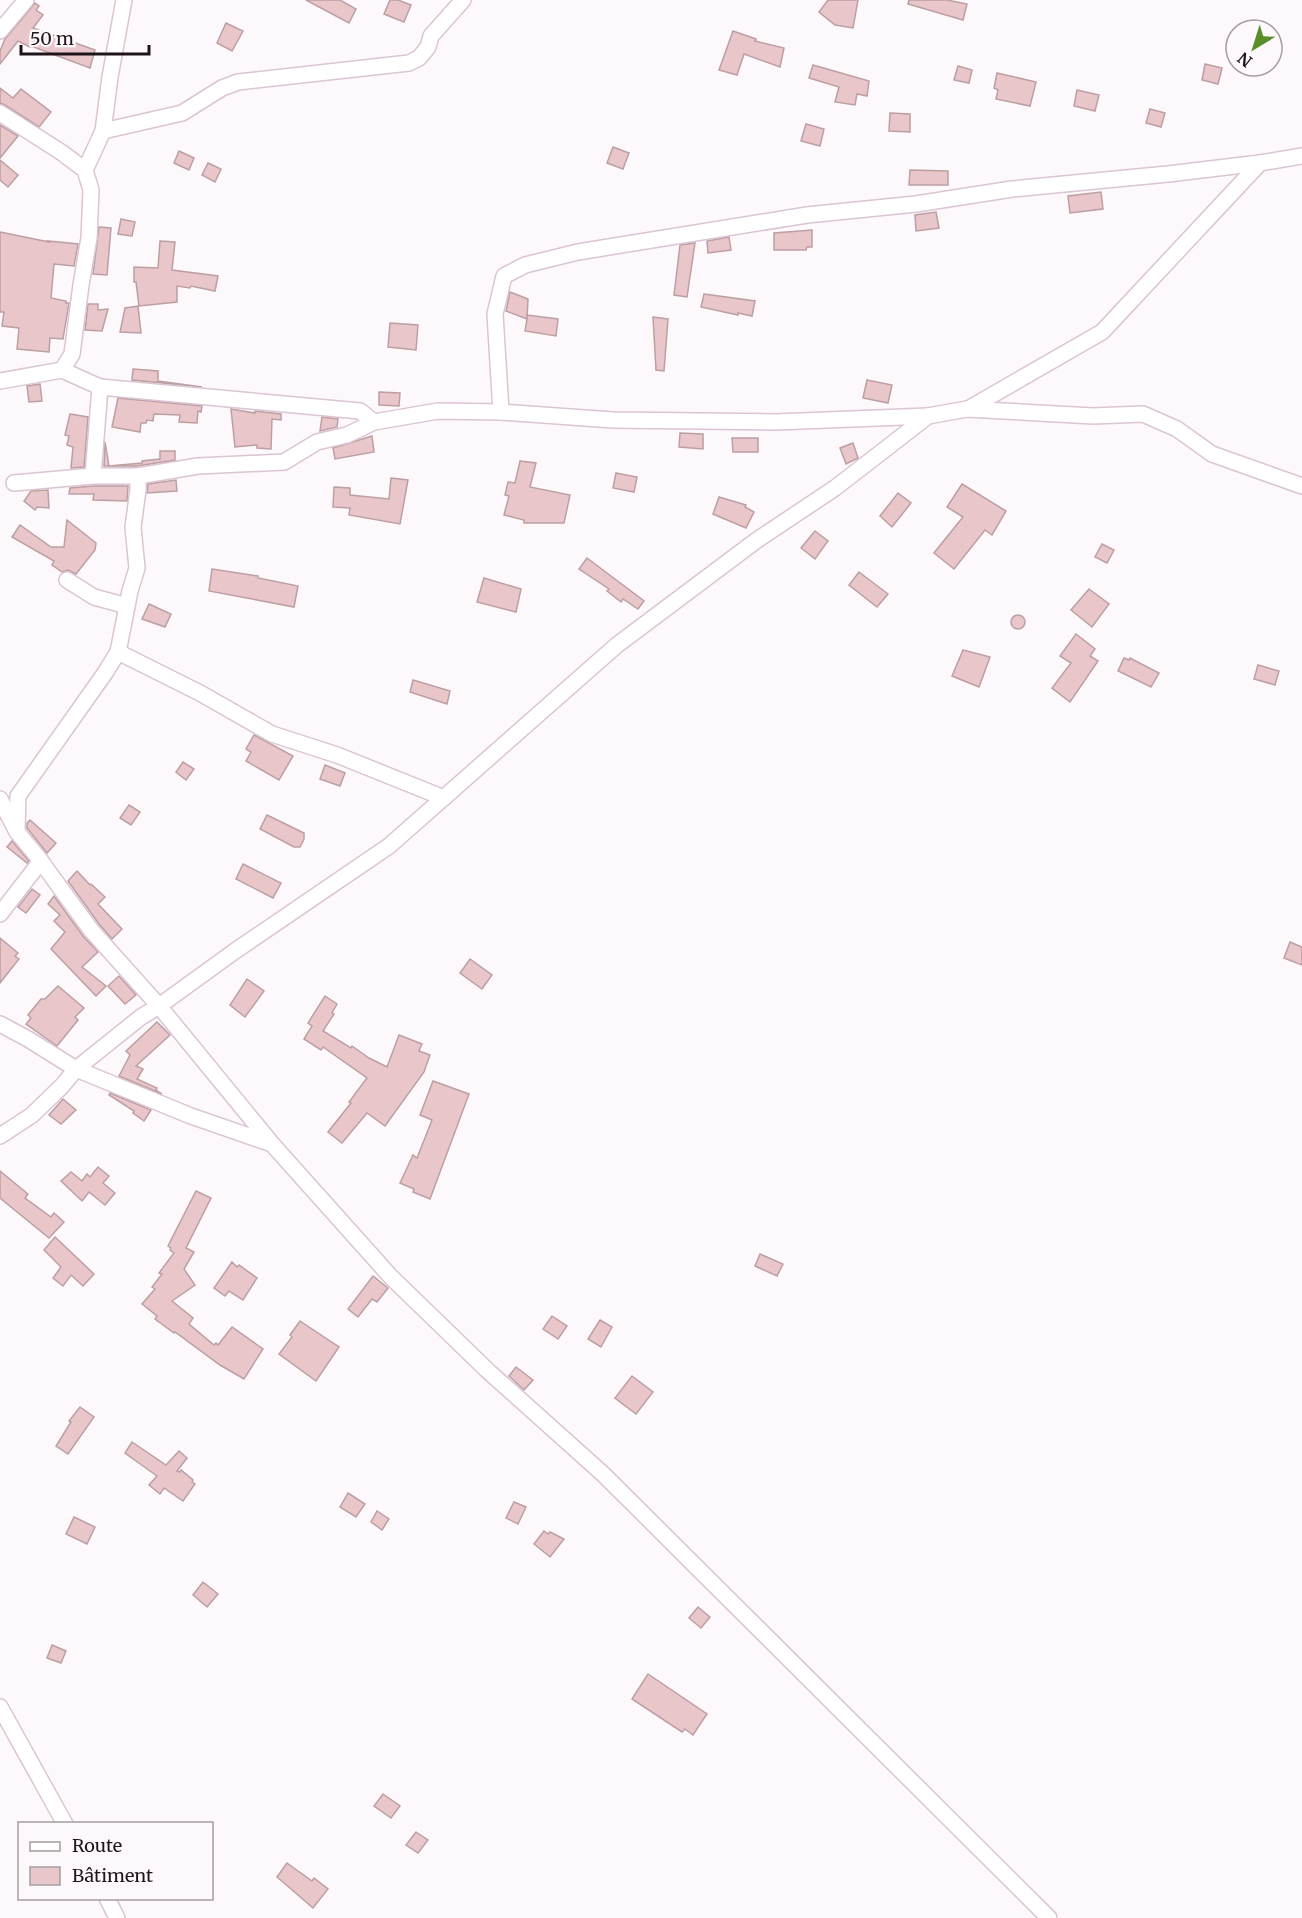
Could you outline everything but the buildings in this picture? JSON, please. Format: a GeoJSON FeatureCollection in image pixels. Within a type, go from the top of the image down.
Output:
{"type":"FeatureCollection","features":[{"type":"Feature","properties":{"kind":"street"},"geometry":{"type":"LineString","coordinates":[[0,31],[26,0]]}},
{"type":"Feature","properties":{"kind":"street"},"geometry":{"type":"LineString","coordinates":[[85,170],[103,131],[124,0]]}},
{"type":"Feature","properties":{"kind":"street"},"geometry":{"type":"LineString","coordinates":[[103,131],[182,113],[222,88],[238,82],[409,63],[419,58],[428,48],[431,36],[463,0]]}},
{"type":"Feature","properties":{"kind":"street"},"geometry":{"type":"LineString","coordinates":[[0,113],[85,170],[91,190],[89,238],[72,354],[62,370]]}},
{"type":"Feature","properties":{"kind":"street"},"geometry":{"type":"LineString","coordinates":[[501,412],[495,314],[504,276],[525,266],[578,252],[807,215],[916,204],[1012,189],[1168,174],[1302,156]]}},
{"type":"Feature","properties":{"kind":"street"},"geometry":{"type":"LineString","coordinates":[[968,409],[1102,332],[1260,163]]}},
{"type":"Feature","properties":{"kind":"street"},"geometry":{"type":"LineString","coordinates":[[0,381],[62,370],[100,387],[360,411],[374,422]]}},
{"type":"Feature","properties":{"kind":"street"},"geometry":{"type":"LineString","coordinates":[[93,477],[100,387]]}},
{"type":"Feature","properties":{"kind":"street"},"geometry":{"type":"LineString","coordinates":[[14,483],[138,476],[198,466],[284,462],[317,442],[347,435],[374,422],[438,411],[501,412],[613,420],[776,422],[928,416],[968,409],[1093,416],[1143,414],[1177,429],[1212,454],[1302,486]]}},
{"type":"Feature","properties":{"kind":"street"},"geometry":{"type":"LineString","coordinates":[[0,1136],[32,1115],[76,1070],[123,1030],[389,846],[617,645],[757,540],[835,488],[928,416]]}},
{"type":"Feature","properties":{"kind":"street"},"geometry":{"type":"LineString","coordinates":[[17,832],[18,796],[117,652],[137,568],[133,527],[138,476]]}},
{"type":"Feature","properties":{"kind":"street"},"geometry":{"type":"LineString","coordinates":[[67,580],[94,597],[127,606]]}},
{"type":"Feature","properties":{"kind":"street"},"geometry":{"type":"LineString","coordinates":[[117,652],[200,693],[272,734],[337,755],[444,798]]}},
{"type":"Feature","properties":{"kind":"street"},"geometry":{"type":"LineString","coordinates":[[0,799],[17,832],[91,930],[159,1006],[272,1144],[391,1277],[488,1371],[603,1474],[1049,1918]]}},
{"type":"Feature","properties":{"kind":"street"},"geometry":{"type":"LineString","coordinates":[[0,914],[41,861]]}},
{"type":"Feature","properties":{"kind":"street"},"geometry":{"type":"LineString","coordinates":[[0,1024],[76,1070],[191,1116],[272,1144]]}},
{"type":"Feature","properties":{"kind":"street"},"geometry":{"type":"LineString","coordinates":[[0,1707],[64,1822]]}},
{"type":"Feature","properties":{"kind":"street"},"geometry":{"type":"LineString","coordinates":[[108,1900],[117,1918]]}}]}
